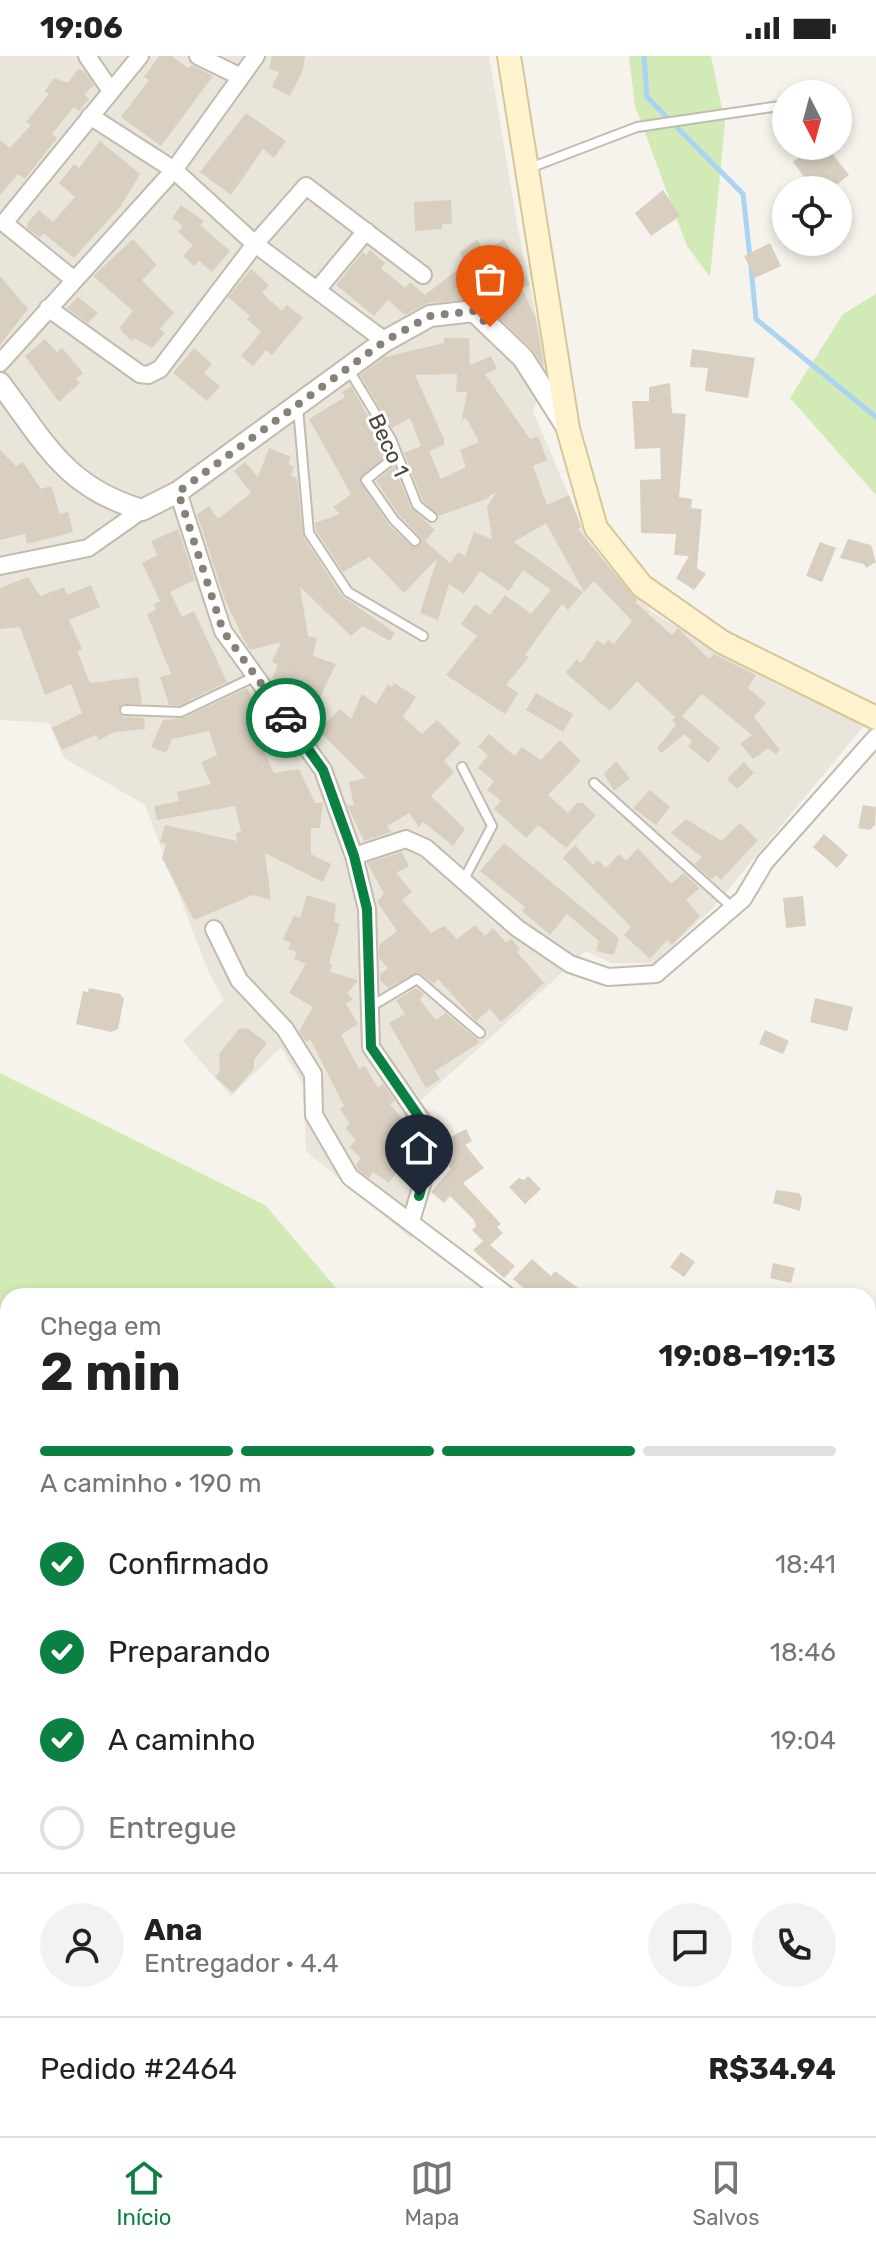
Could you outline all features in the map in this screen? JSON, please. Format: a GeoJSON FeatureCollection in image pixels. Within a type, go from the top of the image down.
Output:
{"type":"FeatureCollection","features":[{"type":"Feature","properties":{"kind":"main road"},"geometry":{"type":"LineString","coordinates":[[509,56],[568,429],[596,528],[642,586],[722,642],[876,718]]}},
{"type":"Feature","properties":{"kind":"street"},"geometry":{"type":"LineString","coordinates":[[87,56],[111,91]]}},
{"type":"Feature","properties":{"kind":"street"},"geometry":{"type":"LineString","coordinates":[[73,279],[4,223],[140,56]]}},
{"type":"Feature","properties":{"kind":"street"},"geometry":{"type":"LineString","coordinates":[[198,56],[241,77]]}},
{"type":"Feature","properties":{"kind":"street"},"geometry":{"type":"LineString","coordinates":[[0,363],[174,170],[256,56]]}},
{"type":"Feature","properties":{"kind":"street"},"geometry":{"type":"LineString","coordinates":[[90,116],[174,170],[255,244],[385,341]]}},
{"type":"Feature","properties":{"kind":"street"},"geometry":{"type":"LineString","coordinates":[[48,308],[140,374],[148,375],[160,369],[255,244],[306,186],[423,275]]}},
{"type":"Feature","properties":{"kind":"street"},"geometry":{"type":"LineString","coordinates":[[317,290],[366,231]]}},
{"type":"Feature","properties":{"kind":"street"},"geometry":{"type":"LineString","coordinates":[[0,566],[88,548],[142,510],[178,492],[385,341],[430,316],[474,311],[523,358],[568,429]]}},
{"type":"Feature","properties":{"kind":"street"},"geometry":{"type":"LineString","coordinates":[[0,383],[71,477],[111,501],[142,510]]}},
{"type":"Feature","properties":{"kind":"street"},"geometry":{"type":"LineString","coordinates":[[178,492],[223,631],[323,770],[354,856],[367,909],[371,1047],[426,1127],[426,1171],[411,1221]]}},
{"type":"Feature","properties":{"kind":"street"},"geometry":{"type":"LineString","coordinates":[[354,856],[406,839],[426,848],[517,928],[570,964],[608,977],[656,974],[743,899],[765,862],[876,737]]}},
{"type":"Feature","properties":{"kind":"street"},"geometry":{"type":"LineString","coordinates":[[214,929],[239,980],[285,1029],[313,1074],[314,1115],[350,1177],[498,1288]]}},
{"type":"Feature","properties":{"kind":"lane"},"geometry":{"type":"LineString","coordinates":[[526,169],[637,127],[772,107]]}},
{"type":"Feature","properties":{"kind":"lane","name":"Beco 1"},"geometry":{"type":"LineString","coordinates":[[348,369],[391,439],[417,505],[432,517]]}},
{"type":"Feature","properties":{"kind":"lane"},"geometry":{"type":"LineString","coordinates":[[298,405],[309,533],[348,592],[423,636]]}},
{"type":"Feature","properties":{"kind":"lane"},"geometry":{"type":"LineString","coordinates":[[396,456],[366,480],[394,520],[415,541]]}},
{"type":"Feature","properties":{"kind":"lane"},"geometry":{"type":"LineString","coordinates":[[125,710],[181,712],[256,676]]}},
{"type":"Feature","properties":{"kind":"lane"},"geometry":{"type":"LineString","coordinates":[[462,767],[492,826],[463,881]]}},
{"type":"Feature","properties":{"kind":"lane"},"geometry":{"type":"LineString","coordinates":[[594,783],[733,908]]}},
{"type":"Feature","properties":{"kind":"lane"},"geometry":{"type":"LineString","coordinates":[[370,1007],[417,979],[480,1033]]}},
{"type":"Feature","properties":{"kind":"shaded area"},"geometry":{"type":"Polygon","coordinates":[[[0,56],[489,56],[518,229],[548,373],[533,411],[593,552],[653,613],[782,687],[866,723],[714,907],[654,963],[612,963],[586,951],[420,1101],[435,1119],[432,1181],[412,1239],[306,1151],[303,1085],[281,1047],[231,1096],[183,1041],[224,1000],[208,971],[145,805],[64,758],[49,723],[0,720],[0,56]]]}},
{"type":"Feature","properties":{"kind":"green space"},"geometry":{"type":"Polygon","coordinates":[[[629,56],[711,56],[725,123],[710,277],[687,246],[635,106],[629,56]]]}},
{"type":"Feature","properties":{"kind":"green space"},"geometry":{"type":"Polygon","coordinates":[[[876,294],[876,495],[790,398],[843,314],[876,294]]]}},
{"type":"Feature","properties":{"kind":"green space"},"geometry":{"type":"Polygon","coordinates":[[[0,1073],[265,1205],[336,1288],[0,1288],[0,1073]]]}},
{"type":"Feature","properties":{"kind":"building"},"geometry":{"type":"Polygon","coordinates":[[[159,56],[172,56],[188,68],[192,65],[213,76],[161,146],[121,117],[149,80],[144,77],[159,56]]]}},
{"type":"Feature","properties":{"kind":"building"},"geometry":{"type":"Polygon","coordinates":[[[272,56],[305,56],[303,70],[290,96],[272,87],[279,72],[269,69],[272,56]]]}},
{"type":"Feature","properties":{"kind":"building"},"geometry":{"type":"Polygon","coordinates":[[[78,69],[84,71],[94,85],[84,95],[89,99],[79,111],[74,107],[52,134],[57,138],[25,179],[18,174],[0,195],[0,140],[10,148],[31,125],[26,122],[49,94],[45,91],[54,78],[68,83],[78,69]]]}},
{"type":"Feature","properties":{"kind":"building"},"geometry":{"type":"Polygon","coordinates":[[[246,113],[286,141],[274,158],[263,149],[231,195],[200,172],[246,113]]]}},
{"type":"Feature","properties":{"kind":"building"},"geometry":{"type":"Polygon","coordinates":[[[100,141],[140,174],[121,206],[74,258],[43,233],[40,238],[27,228],[28,222],[39,210],[53,222],[75,197],[59,183],[74,164],[79,168],[100,141]]]}},
{"type":"Feature","properties":{"kind":"building"},"geometry":{"type":"Polygon","coordinates":[[[837,160],[849,175],[804,176],[793,162],[837,160]]]}},
{"type":"Feature","properties":{"kind":"building"},"geometry":{"type":"Polygon","coordinates":[[[663,190],[680,216],[651,236],[635,213],[663,190]]]}},
{"type":"Feature","properties":{"kind":"building"},"geometry":{"type":"Polygon","coordinates":[[[451,200],[452,224],[442,224],[442,229],[415,231],[414,202],[451,200]]]}},
{"type":"Feature","properties":{"kind":"building"},"geometry":{"type":"Polygon","coordinates":[[[181,205],[204,221],[200,225],[230,251],[212,272],[199,261],[194,266],[183,256],[193,245],[178,232],[183,226],[172,218],[181,205]]]}},
{"type":"Feature","properties":{"kind":"building"},"geometry":{"type":"Polygon","coordinates":[[[133,239],[157,265],[142,280],[174,313],[160,329],[165,333],[152,348],[134,338],[132,341],[122,332],[120,327],[133,311],[93,276],[133,239]]]}},
{"type":"Feature","properties":{"kind":"building"},"geometry":{"type":"Polygon","coordinates":[[[504,239],[530,285],[522,288],[536,319],[544,367],[532,349],[479,299],[428,303],[405,315],[388,300],[374,316],[336,285],[363,252],[366,255],[370,250],[385,263],[381,268],[405,288],[410,282],[425,295],[465,264],[460,252],[477,240],[486,252],[504,239]]]}},
{"type":"Feature","properties":{"kind":"building"},"geometry":{"type":"Polygon","coordinates":[[[770,243],[772,256],[776,256],[781,266],[755,278],[744,256],[770,243]]]}},
{"type":"Feature","properties":{"kind":"building"},"geometry":{"type":"Polygon","coordinates":[[[251,269],[269,285],[262,293],[282,311],[287,305],[303,318],[272,355],[266,350],[253,366],[241,356],[261,332],[247,319],[250,316],[228,297],[251,269]]]}},
{"type":"Feature","properties":{"kind":"building"},"geometry":{"type":"Polygon","coordinates":[[[0,276],[28,309],[0,345],[0,276]]]}},
{"type":"Feature","properties":{"kind":"building"},"geometry":{"type":"Polygon","coordinates":[[[78,297],[98,313],[88,323],[67,308],[78,297]]]}},
{"type":"Feature","properties":{"kind":"building"},"geometry":{"type":"Polygon","coordinates":[[[444,338],[469,338],[470,365],[491,356],[497,369],[485,374],[530,439],[538,436],[547,460],[533,466],[547,505],[569,495],[581,527],[578,529],[637,600],[635,602],[672,635],[678,628],[709,659],[714,654],[756,675],[748,688],[766,703],[754,717],[780,750],[776,754],[768,748],[753,759],[740,744],[752,735],[702,694],[682,716],[720,748],[708,763],[688,746],[692,742],[685,734],[661,753],[657,748],[676,725],[672,720],[675,717],[637,681],[610,711],[568,675],[566,672],[577,659],[581,663],[597,640],[604,645],[608,640],[614,644],[632,621],[594,581],[584,592],[546,523],[514,542],[583,592],[568,610],[562,604],[525,655],[529,657],[506,685],[518,693],[505,714],[446,675],[477,636],[461,624],[475,604],[490,615],[505,595],[531,614],[551,590],[523,570],[509,591],[480,571],[464,594],[449,584],[438,620],[420,613],[437,559],[404,593],[369,557],[343,572],[316,531],[315,523],[340,514],[333,507],[351,494],[309,419],[345,397],[342,392],[351,386],[389,453],[359,480],[389,525],[411,546],[420,545],[420,537],[399,515],[376,481],[394,466],[411,508],[435,530],[425,541],[450,563],[458,552],[465,556],[474,532],[492,539],[487,507],[497,491],[486,499],[439,516],[423,501],[404,453],[421,446],[410,418],[392,428],[360,375],[385,357],[444,343],[444,338]],[[457,374],[415,375],[444,439],[444,445],[429,451],[441,479],[466,467],[460,450],[479,442],[467,419],[462,419],[467,392],[456,392],[457,374]]]}},
{"type":"Feature","properties":{"kind":"building"},"geometry":{"type":"Polygon","coordinates":[[[45,339],[57,352],[62,348],[83,373],[76,379],[80,383],[59,402],[25,356],[45,339]]]}},
{"type":"Feature","properties":{"kind":"building"},"geometry":{"type":"Polygon","coordinates":[[[194,348],[212,364],[204,373],[220,386],[207,401],[173,373],[194,348]]]}},
{"type":"Feature","properties":{"kind":"building"},"geometry":{"type":"Polygon","coordinates":[[[692,349],[755,358],[748,398],[705,391],[708,368],[690,367],[692,349]]]}},
{"type":"Feature","properties":{"kind":"building"},"geometry":{"type":"Polygon","coordinates":[[[670,383],[672,413],[686,414],[679,497],[692,499],[691,508],[702,509],[697,568],[706,574],[694,590],[676,578],[689,556],[674,555],[676,534],[641,533],[640,480],[661,479],[660,448],[635,449],[632,401],[649,401],[649,387],[670,383]]]}},
{"type":"Feature","properties":{"kind":"building"},"geometry":{"type":"Polygon","coordinates":[[[269,448],[291,457],[288,464],[294,467],[291,475],[297,478],[303,536],[342,596],[395,633],[390,641],[362,626],[351,636],[300,587],[308,636],[317,638],[313,656],[336,664],[310,718],[294,710],[286,700],[292,688],[272,679],[278,665],[272,662],[281,642],[250,650],[242,636],[225,600],[197,514],[209,506],[218,519],[251,493],[234,471],[245,462],[258,477],[269,448]]]}},
{"type":"Feature","properties":{"kind":"building"},"geometry":{"type":"Polygon","coordinates":[[[0,450],[16,466],[23,462],[41,489],[51,486],[60,514],[68,512],[73,532],[27,544],[25,534],[0,540],[0,450]]]}},
{"type":"Feature","properties":{"kind":"building"},"geometry":{"type":"Polygon","coordinates":[[[178,529],[195,580],[170,592],[182,617],[194,611],[227,682],[180,705],[169,705],[160,677],[171,674],[147,614],[156,610],[154,604],[160,601],[142,563],[157,555],[151,541],[178,529]]]}},
{"type":"Feature","properties":{"kind":"building"},"geometry":{"type":"Polygon","coordinates":[[[848,539],[871,545],[876,562],[866,568],[864,564],[840,558],[848,539]]]}},
{"type":"Feature","properties":{"kind":"building"},"geometry":{"type":"Polygon","coordinates":[[[820,542],[836,548],[822,582],[806,576],[820,542]]]}},
{"type":"Feature","properties":{"kind":"building"},"geometry":{"type":"Polygon","coordinates":[[[28,577],[40,596],[64,587],[67,595],[91,585],[100,607],[69,620],[82,649],[77,651],[90,683],[138,677],[142,704],[122,704],[118,711],[124,717],[144,718],[145,729],[115,732],[99,740],[96,735],[62,750],[52,728],[82,713],[71,684],[45,695],[20,627],[0,629],[0,588],[28,577]]]}},
{"type":"Feature","properties":{"kind":"building"},"geometry":{"type":"Polygon","coordinates":[[[394,683],[416,697],[403,717],[422,734],[437,720],[461,743],[444,761],[454,772],[431,796],[465,829],[453,846],[423,822],[419,827],[409,813],[387,826],[391,832],[364,841],[347,805],[354,806],[349,782],[366,778],[318,730],[340,709],[351,719],[362,694],[376,704],[388,684],[392,687],[394,683]]]}},
{"type":"Feature","properties":{"kind":"building"},"geometry":{"type":"Polygon","coordinates":[[[247,688],[269,734],[259,740],[274,773],[299,769],[315,803],[323,803],[320,828],[311,828],[311,854],[331,864],[323,882],[265,853],[271,900],[253,895],[194,920],[162,858],[166,844],[160,842],[165,825],[237,841],[236,833],[241,832],[235,806],[157,820],[154,806],[179,801],[177,792],[211,784],[201,762],[217,755],[209,731],[172,739],[166,753],[151,747],[163,720],[184,718],[247,688]]]}},
{"type":"Feature","properties":{"kind":"building"},"geometry":{"type":"Polygon","coordinates":[[[536,693],[573,714],[563,732],[526,710],[536,693]]]}},
{"type":"Feature","properties":{"kind":"building"},"geometry":{"type":"Polygon","coordinates":[[[489,734],[515,756],[522,747],[541,760],[560,740],[581,761],[548,795],[568,813],[577,803],[583,803],[596,815],[566,848],[538,825],[526,838],[494,809],[501,801],[487,790],[494,781],[478,768],[488,755],[478,747],[489,734]]]}},
{"type":"Feature","properties":{"kind":"building"},"geometry":{"type":"Polygon","coordinates":[[[616,761],[630,778],[614,791],[604,774],[616,761]]]}},
{"type":"Feature","properties":{"kind":"building"},"geometry":{"type":"Polygon","coordinates":[[[744,762],[754,773],[737,789],[727,779],[744,762]]]}},
{"type":"Feature","properties":{"kind":"building"},"geometry":{"type":"Polygon","coordinates":[[[650,790],[670,807],[656,825],[633,808],[650,790]]]}},
{"type":"Feature","properties":{"kind":"building"},"geometry":{"type":"Polygon","coordinates":[[[863,805],[876,807],[875,825],[870,830],[858,828],[863,805]]]}},
{"type":"Feature","properties":{"kind":"building"},"geometry":{"type":"Polygon","coordinates":[[[686,819],[722,841],[740,823],[758,840],[721,880],[716,875],[711,879],[694,864],[702,857],[671,833],[686,819]]]}},
{"type":"Feature","properties":{"kind":"building"},"geometry":{"type":"Polygon","coordinates":[[[824,834],[848,855],[837,868],[813,847],[824,834]]]}},
{"type":"Feature","properties":{"kind":"building"},"geometry":{"type":"Polygon","coordinates":[[[504,843],[619,938],[614,955],[596,951],[599,941],[567,914],[550,935],[522,911],[525,907],[480,871],[504,843]]]}},
{"type":"Feature","properties":{"kind":"building"},"geometry":{"type":"Polygon","coordinates":[[[575,845],[593,865],[598,860],[606,868],[619,854],[626,861],[638,848],[671,884],[683,873],[700,888],[686,900],[700,916],[672,945],[667,940],[650,959],[624,935],[631,927],[563,858],[575,845]]]}},
{"type":"Feature","properties":{"kind":"building"},"geometry":{"type":"Polygon","coordinates":[[[402,852],[409,866],[396,873],[412,892],[402,900],[431,933],[444,926],[457,939],[475,925],[485,936],[493,928],[506,943],[511,939],[520,949],[517,952],[544,983],[501,1022],[490,1009],[476,1021],[438,979],[434,984],[418,972],[388,988],[380,980],[380,974],[388,968],[379,958],[379,945],[397,931],[377,902],[384,894],[367,863],[402,852]]]}},
{"type":"Feature","properties":{"kind":"building"},"geometry":{"type":"Polygon","coordinates":[[[307,895],[336,904],[334,922],[340,924],[329,963],[332,965],[330,972],[358,980],[347,994],[353,999],[346,1004],[358,1024],[341,1035],[359,1069],[365,1066],[378,1088],[383,1084],[395,1101],[390,1104],[411,1129],[413,1137],[394,1152],[406,1159],[389,1183],[373,1172],[369,1178],[358,1170],[356,1165],[361,1158],[349,1147],[356,1140],[345,1128],[350,1124],[340,1109],[344,1106],[310,1039],[306,1042],[299,1031],[313,1007],[289,993],[306,964],[294,959],[297,952],[288,949],[291,943],[283,939],[294,915],[300,918],[307,895]]]}},
{"type":"Feature","properties":{"kind":"building"},"geometry":{"type":"Polygon","coordinates":[[[803,896],[806,926],[786,928],[783,898],[803,896]]]}},
{"type":"Feature","properties":{"kind":"building"},"geometry":{"type":"Polygon","coordinates":[[[89,988],[120,994],[124,999],[118,1029],[111,1032],[76,1024],[83,991],[88,992],[89,988]]]}},
{"type":"Feature","properties":{"kind":"building"},"geometry":{"type":"Polygon","coordinates":[[[416,988],[424,994],[420,1000],[436,1020],[446,1013],[480,1042],[435,1071],[440,1079],[426,1088],[389,1023],[405,1014],[396,1000],[416,988]]]}},
{"type":"Feature","properties":{"kind":"building"},"geometry":{"type":"Polygon","coordinates":[[[815,998],[853,1007],[847,1031],[810,1022],[815,998]]]}},
{"type":"Feature","properties":{"kind":"building"},"geometry":{"type":"Polygon","coordinates":[[[247,1028],[267,1043],[254,1060],[254,1069],[233,1093],[215,1077],[220,1071],[219,1054],[239,1029],[247,1028]]]}},
{"type":"Feature","properties":{"kind":"building"},"geometry":{"type":"Polygon","coordinates":[[[765,1030],[789,1041],[783,1054],[759,1044],[765,1030]]]}},
{"type":"Feature","properties":{"kind":"building"},"geometry":{"type":"Polygon","coordinates":[[[466,1129],[472,1141],[465,1145],[484,1168],[463,1183],[501,1224],[497,1227],[503,1233],[490,1245],[515,1266],[504,1278],[473,1250],[483,1241],[472,1230],[476,1226],[474,1220],[450,1196],[444,1203],[431,1192],[451,1169],[437,1144],[466,1129]]]}},
{"type":"Feature","properties":{"kind":"building"},"geometry":{"type":"Polygon","coordinates":[[[528,1176],[541,1189],[525,1204],[509,1187],[519,1178],[524,1180],[528,1176]]]}},
{"type":"Feature","properties":{"kind":"building"},"geometry":{"type":"Polygon","coordinates":[[[776,1190],[799,1193],[802,1198],[800,1211],[773,1203],[776,1190]]]}},
{"type":"Feature","properties":{"kind":"building"},"geometry":{"type":"Polygon","coordinates":[[[681,1252],[695,1262],[684,1277],[670,1267],[681,1252]]]}},
{"type":"Feature","properties":{"kind":"building"},"geometry":{"type":"Polygon","coordinates":[[[532,1259],[551,1276],[555,1271],[578,1288],[524,1288],[513,1279],[532,1259]]]}},
{"type":"Feature","properties":{"kind":"building"},"geometry":{"type":"Polygon","coordinates":[[[773,1263],[795,1268],[791,1283],[770,1278],[773,1263]]]}},
{"type":"Feature","properties":{"kind":"waterway"},"geometry":{"type":"LineString","coordinates":[[644,56],[647,97],[743,194],[750,257]]}},
{"type":"Feature","properties":{"kind":"waterway"},"geometry":{"type":"LineString","coordinates":[[751,267],[756,319],[876,417]]}},
{"type":"Feature","properties":{"kind":"way so far"},"geometry":{"type":"LineString","coordinates":[[286,718],[223,631],[178,492],[385,341],[430,316],[474,311],[490,327]]}},
{"type":"Feature","properties":{"kind":"route"},"geometry":{"type":"LineString","coordinates":[[286,718],[323,770],[354,856],[367,909],[371,1047],[426,1127],[426,1171],[419,1196]]}}]}
